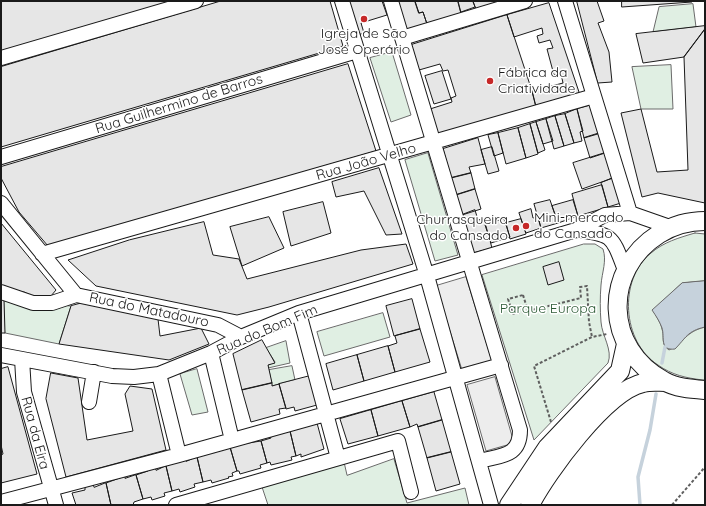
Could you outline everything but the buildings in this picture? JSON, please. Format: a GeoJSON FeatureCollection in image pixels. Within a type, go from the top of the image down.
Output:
{"type":"FeatureCollection","features":[{"type":"Feature","properties":{"kind":"main road"},"geometry":{"type":"LineString","coordinates":[[705,221],[670,227],[645,243],[625,270],[619,288],[617,306],[620,327],[626,344],[640,363],[651,374],[665,382],[686,389],[705,390]]}},
{"type":"Feature","properties":{"kind":"main road"},"geometry":{"type":"LineString","coordinates":[[509,505],[547,448],[620,371],[626,344]]}},
{"type":"Feature","properties":{"kind":"main road"},"geometry":{"type":"LineString","coordinates":[[530,505],[539,487],[572,443],[608,405],[628,390],[643,383],[665,382]]}},
{"type":"Feature","properties":{"kind":"street"},"geometry":{"type":"LineString","coordinates":[[1,58],[196,1]]}},
{"type":"Feature","properties":{"kind":"street"},"geometry":{"type":"LineString","coordinates":[[342,1],[427,276],[480,461],[491,505]]}},
{"type":"Feature","properties":{"kind":"street"},"geometry":{"type":"LineString","coordinates":[[391,1],[520,430],[520,442],[512,452],[480,461]]}},
{"type":"Feature","properties":{"kind":"street"},"geometry":{"type":"LineString","coordinates":[[402,38],[525,1]]}},
{"type":"Feature","properties":{"kind":"street"},"geometry":{"type":"LineString","coordinates":[[565,1],[630,213]]}},
{"type":"Feature","properties":{"kind":"street","name":"Rua Guilhermino de Barros"},"geometry":{"type":"LineString","coordinates":[[1,157],[357,51]]}},
{"type":"Feature","properties":{"kind":"street","name":"Rua João Velho"},"geometry":{"type":"LineString","coordinates":[[42,254],[390,156],[594,96]]}},
{"type":"Feature","properties":{"kind":"street","name":"Rua do Matadouro"},"geometry":{"type":"LineString","coordinates":[[1,203],[76,295],[218,325],[241,337]]}},
{"type":"Feature","properties":{"kind":"street","name":"Rua do Bom Fim"},"geometry":{"type":"LineString","coordinates":[[1,355],[94,372],[134,377],[158,374],[211,353],[241,337],[299,313],[471,263],[576,230],[605,215],[630,213],[670,227]]}},
{"type":"Feature","properties":{"kind":"street","name":"Rua do Bom Fim"},"geometry":{"type":"LineString","coordinates":[[576,230],[606,235],[616,246],[625,270]]}},
{"type":"Feature","properties":{"kind":"street"},"geometry":{"type":"LineString","coordinates":[[1,292],[33,303],[52,303],[76,295]]}},
{"type":"Feature","properties":{"kind":"street"},"geometry":{"type":"LineString","coordinates":[[299,313],[338,458]]}},
{"type":"Feature","properties":{"kind":"street"},"geometry":{"type":"LineString","coordinates":[[211,353],[232,440]]}},
{"type":"Feature","properties":{"kind":"street","name":"Rua da Eira"},"geometry":{"type":"LineString","coordinates":[[22,359],[24,392],[56,505]]}},
{"type":"Feature","properties":{"kind":"street"},"geometry":{"type":"LineString","coordinates":[[1,502],[179,455],[501,365]]}},
{"type":"Feature","properties":{"kind":"street"},"geometry":{"type":"LineString","coordinates":[[89,402],[94,372]]}},
{"type":"Feature","properties":{"kind":"street"},"geometry":{"type":"LineString","coordinates":[[158,374],[179,455]]}},
{"type":"Feature","properties":{"kind":"street"},"geometry":{"type":"LineString","coordinates":[[176,505],[398,441],[411,492]]}},
{"type":"Feature","properties":{"kind":"path"},"geometry":{"type":"LineString","coordinates":[[528,311],[523,295],[508,299],[513,314],[528,311],[581,298],[580,287],[587,286],[589,322],[592,337]]}},
{"type":"Feature","properties":{"kind":"path"},"geometry":{"type":"LineString","coordinates":[[552,426],[534,366],[592,337],[608,334]]}},
{"type":"Feature","properties":{"kind":"path"},"geometry":{"type":"LineString","coordinates":[[672,505],[705,467]]}},
{"type":"Feature","properties":{"kind":"green space"},"geometry":{"type":"Polygon","coordinates":[[[693,4],[696,27],[653,32],[659,7],[693,4]]]}},
{"type":"Feature","properties":{"kind":"green space"},"geometry":{"type":"Polygon","coordinates":[[[392,52],[411,115],[391,122],[370,58],[392,52]]]}},
{"type":"Feature","properties":{"kind":"green space"},"geometry":{"type":"Polygon","coordinates":[[[671,65],[673,109],[641,109],[632,67],[671,65]]]}},
{"type":"Feature","properties":{"kind":"green space"},"geometry":{"type":"Polygon","coordinates":[[[428,153],[458,255],[435,261],[405,160],[428,153]]]}},
{"type":"Feature","properties":{"kind":"green space"},"geometry":{"type":"Polygon","coordinates":[[[695,233],[705,234],[705,281],[682,283],[653,310],[660,322],[666,348],[669,350],[679,344],[689,334],[705,327],[705,380],[674,374],[658,365],[646,355],[637,342],[631,327],[629,310],[629,294],[633,279],[640,265],[651,253],[666,243],[695,233]]]}},
{"type":"Feature","properties":{"kind":"green space","name":"Parque Europa"},"geometry":{"type":"Polygon","coordinates":[[[584,244],[595,244],[603,249],[604,253],[600,313],[609,353],[608,363],[534,440],[482,275],[584,244]]]}},
{"type":"Feature","properties":{"kind":"green space"},"geometry":{"type":"Polygon","coordinates":[[[4,300],[71,306],[59,344],[5,333],[4,300]]]}},
{"type":"Feature","properties":{"kind":"green space"},"geometry":{"type":"Polygon","coordinates":[[[383,313],[390,337],[324,356],[317,332],[383,313]]]}},
{"type":"Feature","properties":{"kind":"green space"},"geometry":{"type":"Polygon","coordinates":[[[286,341],[290,363],[268,368],[268,365],[275,362],[266,348],[286,341]]]}},
{"type":"Feature","properties":{"kind":"green space"},"geometry":{"type":"Polygon","coordinates":[[[292,366],[295,380],[272,386],[269,370],[292,366]]]}},
{"type":"Feature","properties":{"kind":"green space"},"geometry":{"type":"Polygon","coordinates":[[[197,369],[208,412],[192,415],[180,374],[197,369]]]}},
{"type":"Feature","properties":{"kind":"green space"},"geometry":{"type":"Polygon","coordinates":[[[394,459],[407,503],[465,488],[469,505],[268,505],[260,481],[344,462],[347,475],[394,459]]]}},
{"type":"Feature","properties":{"kind":"shaded area"},"geometry":{"type":"Polygon","coordinates":[[[466,277],[492,361],[462,370],[436,286],[466,277]]]}},
{"type":"Feature","properties":{"kind":"shaded area"},"geometry":{"type":"Polygon","coordinates":[[[705,281],[705,327],[690,333],[675,349],[667,348],[664,343],[661,326],[652,310],[682,283],[705,281]]]}},
{"type":"Feature","properties":{"kind":"shaded area"},"geometry":{"type":"Polygon","coordinates":[[[495,377],[514,443],[486,451],[467,385],[495,377]]]}},
{"type":"Feature","properties":{"kind":"waterway"},"geometry":{"type":"LineString","coordinates":[[662,363],[665,347]]}},
{"type":"Feature","properties":{"kind":"waterway"},"geometry":{"type":"LineString","coordinates":[[640,505],[638,477],[650,430],[656,394]]}},
{"type":"Feature","properties":{"kind":"place","name":"Igreja de São José Operário"},"geometry":{"type":"Point","coordinates":[364,19]}},
{"type":"Feature","properties":{"kind":"place","name":"Fábrica da Criatividade"},"geometry":{"type":"Point","coordinates":[490,81]}},
{"type":"Feature","properties":{"kind":"place","name":"Mini-mercado do Cansado"},"geometry":{"type":"Point","coordinates":[526,226]}},
{"type":"Feature","properties":{"kind":"place","name":"Churrasqueira do Cansado"},"geometry":{"type":"Point","coordinates":[516,228]}}]}
